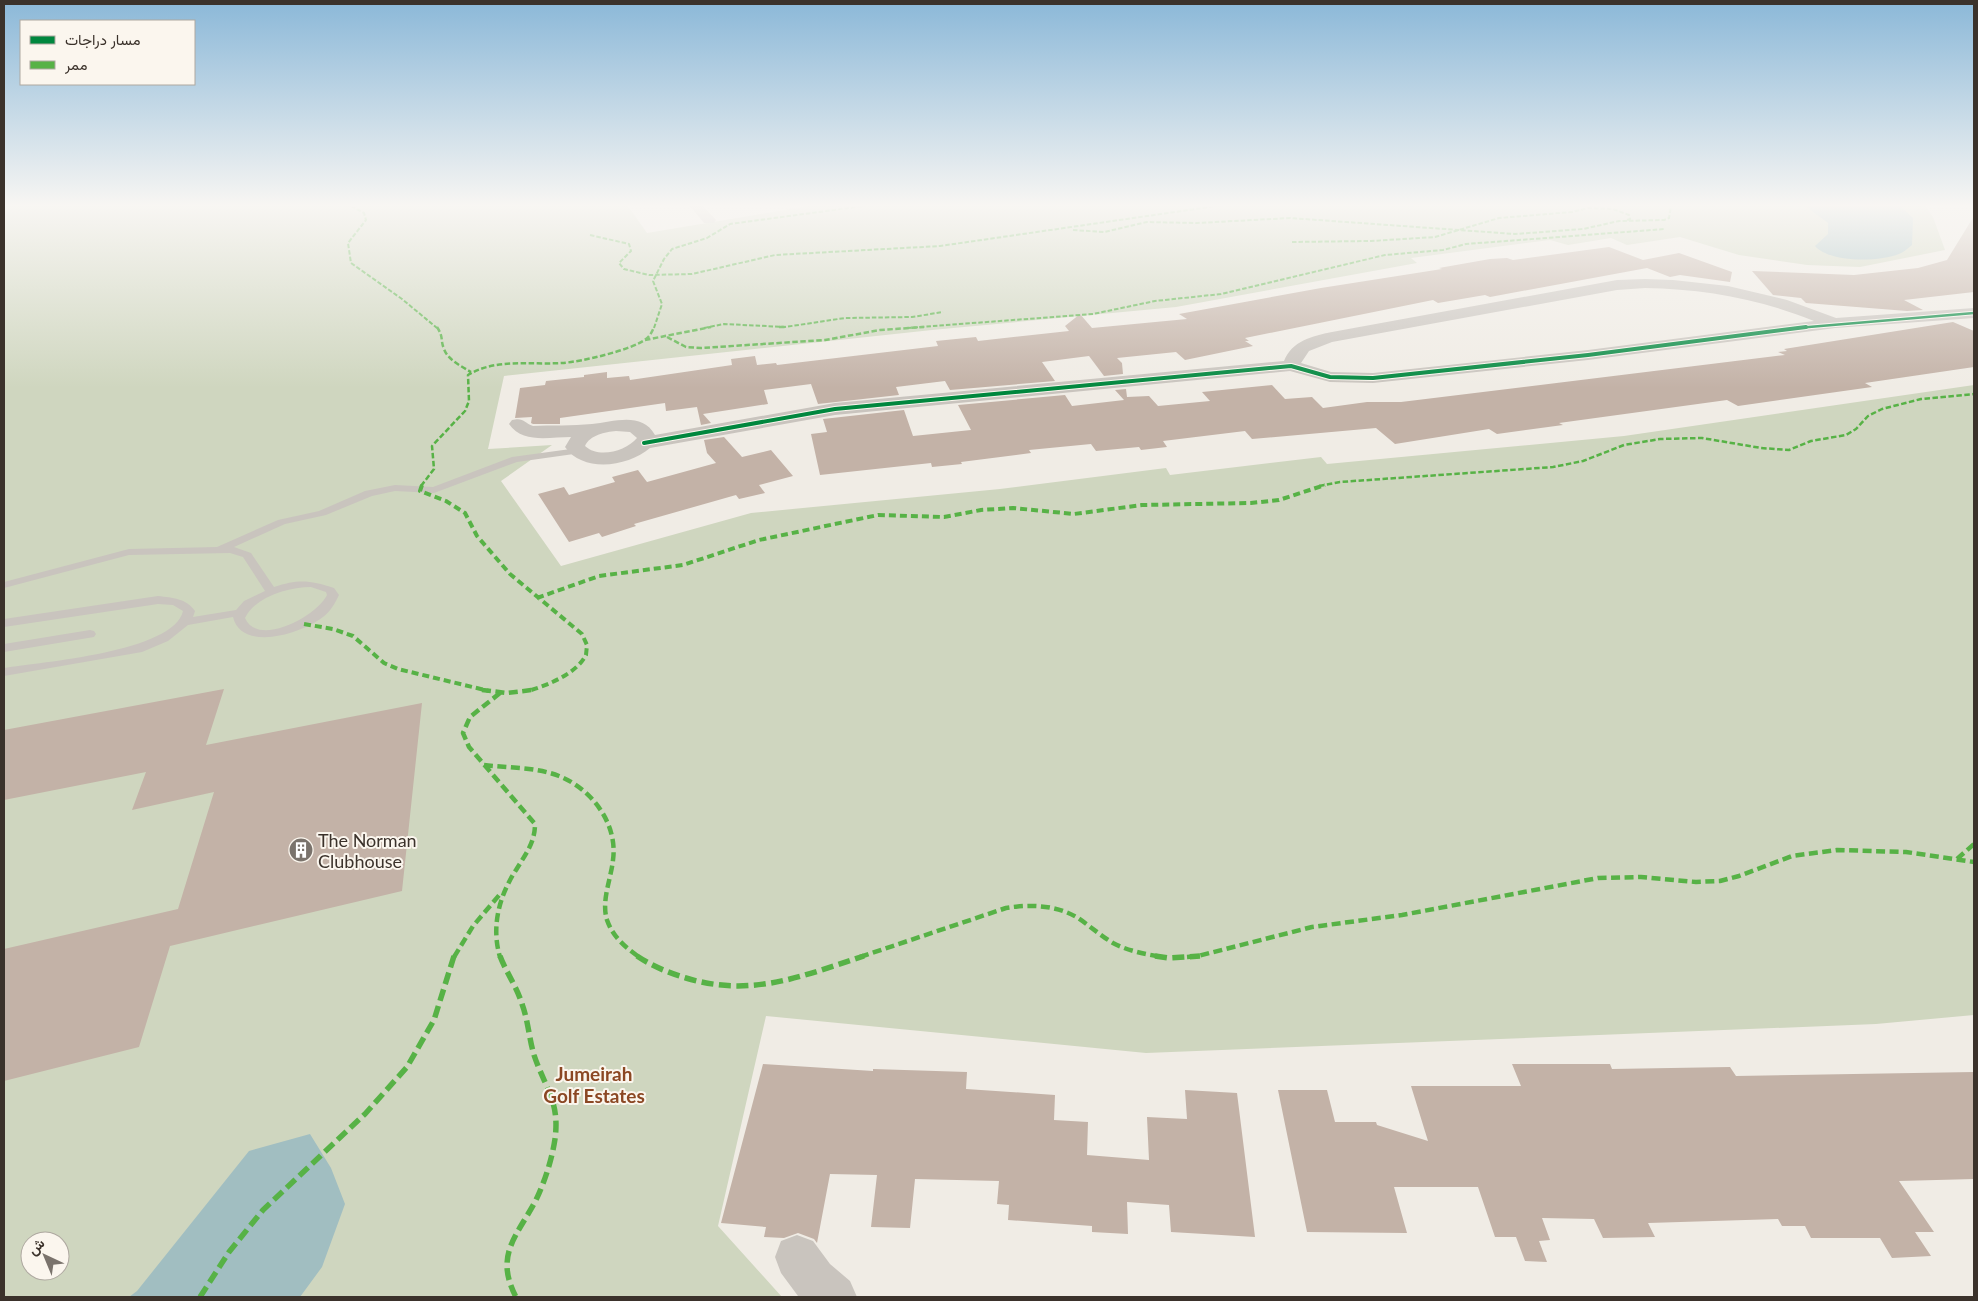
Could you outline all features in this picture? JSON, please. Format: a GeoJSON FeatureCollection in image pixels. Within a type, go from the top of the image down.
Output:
{"type":"FeatureCollection","features":[{"type":"Feature","properties":{"kind":"street"},"geometry":{"type":"LineString","coordinates":[[1291,366],[1296,352],[1303,347],[1339,335],[1617,286],[1644,283],[1707,286],[1741,292],[1805,310],[1835,323]]}},
{"type":"Feature","properties":{"kind":"street"},"geometry":{"type":"LineString","coordinates":[[593,430],[576,442],[575,447],[578,451],[589,456],[606,458],[629,453],[644,443],[835,409],[1291,366],[1330,377],[1373,378],[1579,356],[1835,323],[1974,313]]}},
{"type":"Feature","properties":{"kind":"street"},"geometry":{"type":"LineString","coordinates":[[519,424],[523,429],[531,432],[593,430],[611,426],[632,426],[646,433],[647,438],[644,443]]}},
{"type":"Feature","properties":{"kind":"street"},"geometry":{"type":"LineString","coordinates":[[797,1257],[814,1280],[834,1297]]}},
{"type":"Feature","properties":{"kind":"lane"},"geometry":{"type":"LineString","coordinates":[[219,550],[282,522],[322,513],[369,493],[395,488],[434,490],[515,459],[578,451]]}},
{"type":"Feature","properties":{"kind":"lane"},"geometry":{"type":"LineString","coordinates":[[4,585],[128,552],[219,550],[240,552],[247,555],[271,591]]}},
{"type":"Feature","properties":{"kind":"lane"},"geometry":{"type":"LineString","coordinates":[[312,584],[330,590],[334,595],[326,610],[317,618],[297,627],[274,632],[249,630],[242,626],[240,619],[242,612],[258,597],[285,586],[312,584]]}},
{"type":"Feature","properties":{"kind":"lane"},"geometry":{"type":"LineString","coordinates":[[4,623],[158,600],[182,602],[188,607],[190,614],[186,622],[166,638],[134,650],[4,672]]}},
{"type":"Feature","properties":{"kind":"lane"},"geometry":{"type":"LineString","coordinates":[[186,622],[242,612]]}},
{"type":"Feature","properties":{"kind":"lane"},"geometry":{"type":"LineString","coordinates":[[4,648],[90,634]]}},
{"type":"Feature","properties":{"kind":"green space","name":"Jumeirah Golf Estates"},"geometry":{"type":"Polygon","coordinates":[[[4,267],[1397,267],[1176,307],[932,330],[504,376],[488,449],[552,445],[501,481],[561,566],[751,513],[1000,489],[1166,468],[1170,475],[1321,457],[1327,464],[1624,436],[1974,385],[1974,1015],[1876,1024],[1146,1053],[766,1016],[718,1226],[782,1297],[4,1297],[4,267]]]}},
{"type":"Feature","properties":{"kind":"water"},"geometry":{"type":"Polygon","coordinates":[[[310,1134],[331,1168],[345,1204],[322,1267],[300,1297],[129,1297],[137,1291],[249,1151],[310,1134]]]}},
{"type":"Feature","properties":{"kind":"building"},"geometry":{"type":"Polygon","coordinates":[[[1717,267],[1732,272],[1730,282],[1680,275],[1670,277],[1647,268],[1490,297],[1485,295],[1438,303],[1433,300],[1245,338],[1249,341],[1245,341],[1253,346],[1185,360],[1176,352],[1117,358],[1122,363],[1123,374],[1104,376],[1089,356],[1042,362],[1055,381],[950,390],[945,381],[896,387],[899,395],[818,404],[811,384],[764,390],[768,404],[703,414],[711,423],[701,425],[697,407],[666,411],[665,403],[560,418],[560,424],[533,424],[531,423],[532,417],[515,418],[520,388],[545,385],[546,381],[584,377],[584,375],[607,372],[607,378],[629,376],[630,380],[732,365],[731,359],[755,356],[757,365],[776,363],[777,365],[938,346],[936,341],[976,337],[978,341],[1069,331],[1065,326],[1080,314],[1092,328],[1187,319],[1179,314],[1321,288],[1442,269],[1439,268],[1717,267]]]}},
{"type":"Feature","properties":{"kind":"building"},"geometry":{"type":"Polygon","coordinates":[[[1974,267],[1974,292],[1904,300],[1923,310],[1907,311],[1806,303],[1801,298],[1773,295],[1752,271],[1854,275],[1918,268],[1974,267]]]}},
{"type":"Feature","properties":{"kind":"building"},"geometry":{"type":"Polygon","coordinates":[[[1953,322],[1974,331],[1974,367],[1865,383],[1872,387],[1738,406],[1727,400],[1559,423],[1563,425],[1497,434],[1489,429],[1395,444],[1376,428],[1252,439],[1245,431],[1163,441],[1167,447],[1141,450],[1139,447],[1096,451],[1091,444],[1029,450],[1031,453],[961,462],[962,464],[932,467],[931,463],[820,475],[811,434],[827,432],[823,419],[904,410],[913,436],[971,430],[958,405],[1065,395],[1072,406],[1124,400],[1115,390],[1126,389],[1127,397],[1149,396],[1158,406],[1210,401],[1202,392],[1272,385],[1285,399],[1312,397],[1323,408],[1367,402],[1401,402],[1785,355],[1778,352],[1787,351],[1784,349],[1953,322]]]}},
{"type":"Feature","properties":{"kind":"building"},"geometry":{"type":"Polygon","coordinates":[[[724,437],[742,457],[771,450],[793,476],[759,485],[765,493],[739,499],[736,495],[634,524],[636,526],[602,537],[599,533],[569,542],[538,494],[564,487],[569,495],[615,482],[612,477],[638,470],[647,482],[716,463],[707,453],[704,440],[724,437]]]}},
{"type":"Feature","properties":{"kind":"building","name":"The Norman Clubhouse"},"geometry":{"type":"Polygon","coordinates":[[[224,689],[206,745],[422,703],[402,891],[170,946],[139,1047],[4,1081],[4,949],[178,909],[214,792],[132,810],[146,772],[4,800],[4,730],[224,689]]]}},
{"type":"Feature","properties":{"kind":"building"},"geometry":{"type":"Polygon","coordinates":[[[763,1064],[873,1071],[873,1069],[967,1072],[966,1089],[1055,1095],[1054,1120],[1088,1122],[1087,1155],[1149,1160],[1147,1117],[1187,1119],[1185,1090],[1237,1093],[1255,1237],[1171,1232],[1169,1205],[1127,1202],[1128,1234],[1092,1232],[1092,1226],[1008,1220],[1009,1205],[997,1204],[999,1181],[915,1179],[910,1228],[871,1227],[877,1175],[830,1174],[817,1243],[814,1239],[798,1233],[784,1238],[764,1237],[766,1227],[721,1223],[763,1064]]]}},
{"type":"Feature","properties":{"kind":"building"},"geometry":{"type":"Polygon","coordinates":[[[1512,1064],[1610,1064],[1612,1069],[1730,1067],[1736,1076],[1974,1072],[1974,1179],[1899,1181],[1934,1232],[1915,1232],[1931,1256],[1892,1258],[1880,1238],[1811,1238],[1805,1226],[1782,1226],[1778,1219],[1648,1223],[1655,1237],[1603,1238],[1594,1219],[1542,1218],[1550,1240],[1539,1241],[1547,1262],[1525,1261],[1516,1237],[1495,1237],[1478,1187],[1394,1187],[1407,1233],[1307,1232],[1278,1090],[1327,1090],[1335,1122],[1376,1122],[1377,1125],[1428,1141],[1411,1086],[1521,1086],[1512,1064]]]}},
{"type":"Feature","properties":{"kind":"marked path"},"geometry":{"type":"LineString","coordinates":[[356,267],[436,326],[443,336],[443,348],[449,358],[471,372]]}},
{"type":"Feature","properties":{"kind":"marked path"},"geometry":{"type":"LineString","coordinates":[[622,267],[624,269],[649,275],[692,274],[724,267]]}},
{"type":"Feature","properties":{"kind":"marked path"},"geometry":{"type":"LineString","coordinates":[[304,624],[333,629],[353,636],[384,663],[398,669],[452,684],[492,691],[518,693],[532,690],[565,675],[580,664],[587,650],[586,640],[582,634],[510,574],[477,536],[465,513],[446,501],[420,491],[422,484],[434,469],[432,446],[462,417],[468,405],[468,375],[477,369],[503,364],[574,362],[628,347],[645,340],[652,333],[662,304],[653,281],[660,267]]}},
{"type":"Feature","properties":{"kind":"marked path"},"geometry":{"type":"LineString","coordinates":[[667,337],[686,347],[701,348],[825,340],[880,330],[1093,314],[1155,301],[1221,294],[1336,267]]}},
{"type":"Feature","properties":{"kind":"marked path"},"geometry":{"type":"LineString","coordinates":[[645,340],[724,324],[785,327],[845,318],[912,317],[943,312]]}},
{"type":"Feature","properties":{"kind":"marked path"},"geometry":{"type":"LineString","coordinates":[[537,598],[577,582],[599,576],[683,565],[759,540],[878,515],[900,514],[944,517],[981,510],[1013,508],[1074,514],[1142,505],[1251,503],[1279,500],[1313,487],[1340,482],[1553,467],[1583,461],[1624,445],[1660,439],[1702,438],[1761,448],[1789,450],[1811,441],[1846,435],[1856,429],[1868,416],[1882,409],[1921,399],[1974,394]]}},
{"type":"Feature","properties":{"kind":"marked path"},"geometry":{"type":"LineString","coordinates":[[500,693],[470,717],[463,733],[469,747],[535,824],[534,839],[531,846],[504,893],[497,918],[496,935],[500,957],[522,1002],[534,1055],[551,1092],[556,1124],[554,1144],[544,1181],[535,1201],[514,1236],[506,1259],[509,1283],[516,1297]]}},
{"type":"Feature","properties":{"kind":"marked path"},"geometry":{"type":"LineString","coordinates":[[484,765],[550,773],[570,781],[590,796],[605,817],[613,840],[613,860],[605,902],[607,919],[614,934],[625,947],[659,968],[697,981],[731,987],[754,986],[791,980],[1006,908],[1024,905],[1060,909],[1076,917],[1113,943],[1140,953],[1169,958],[1198,956],[1312,927],[1402,915],[1598,878],[1641,877],[1696,882],[1720,881],[1739,876],[1792,856],[1815,852],[1860,849],[1883,850],[1974,862]]}},
{"type":"Feature","properties":{"kind":"marked path"},"geometry":{"type":"LineString","coordinates":[[1957,859],[1974,844]]}},
{"type":"Feature","properties":{"kind":"marked path"},"geometry":{"type":"LineString","coordinates":[[200,1297],[229,1252],[275,1196],[365,1114],[407,1067],[434,1020],[442,1000],[455,953],[473,926],[501,893]]}},
{"type":"Feature","properties":{"kind":"cycle path"},"geometry":{"type":"LineString","coordinates":[[644,443],[835,409],[1291,366],[1330,377],[1373,378],[1588,355],[1835,323],[1974,313]]}},
{"type":"Feature","properties":{"kind":"place","name":"The Norman Clubhouse"},"geometry":{"type":"Point","coordinates":[301,850]}},
{"type":"Feature","properties":{"kind":"district","name":"Jumeirah Golf Estates"},"geometry":{"type":"Point","coordinates":[594,1084]}}]}
